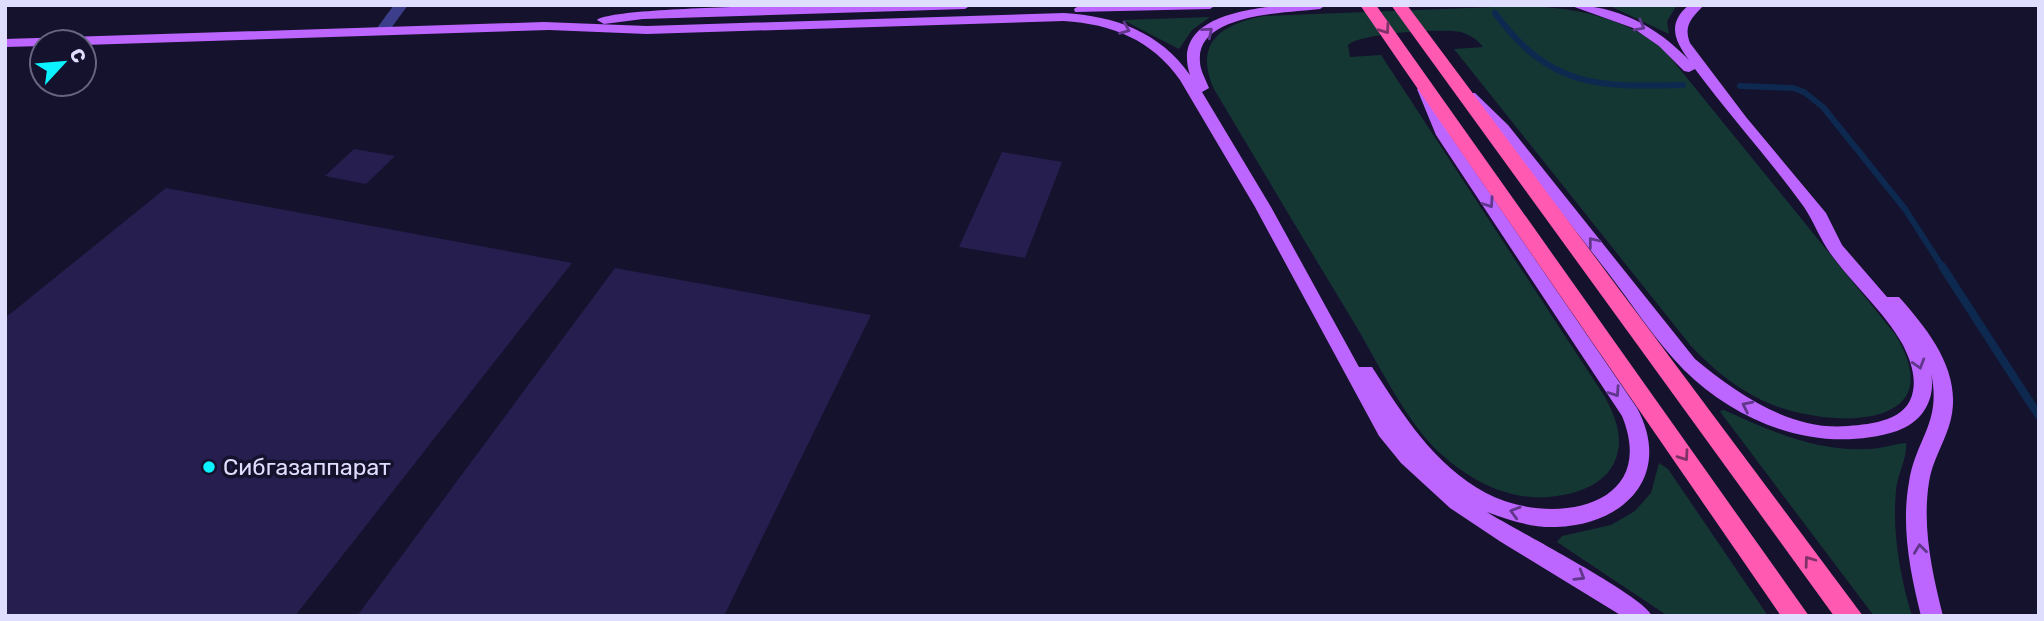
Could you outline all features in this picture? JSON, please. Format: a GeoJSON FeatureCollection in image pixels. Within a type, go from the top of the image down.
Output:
{"type":"FeatureCollection","features":[{"type":"Feature","properties":{"kind":"highway"},"geometry":{"type":"LineString","coordinates":[[1368,5],[1796,616]]}},
{"type":"Feature","properties":{"kind":"highway"},"geometry":{"type":"LineString","coordinates":[[1399,5],[1850,616]]}},
{"type":"Feature","properties":{"kind":"main road"},"geometry":{"type":"LineString","coordinates":[[544,26],[643,15],[965,5]]}},
{"type":"Feature","properties":{"kind":"main road"},"geometry":{"type":"LineString","coordinates":[[98,40],[1210,5]]}},
{"type":"Feature","properties":{"kind":"main road"},"geometry":{"type":"LineString","coordinates":[[1234,158],[1221,124],[1195,76],[1191,59],[1194,46],[1214,25],[1236,16],[1320,5]]}},
{"type":"Feature","properties":{"kind":"main road"},"geometry":{"type":"LineString","coordinates":[[1575,5],[1611,14],[1649,30],[1669,45],[1741,120]]}},
{"type":"Feature","properties":{"kind":"main road"},"geometry":{"type":"LineString","coordinates":[[1698,5],[1682,19],[1681,37],[1741,120],[1812,208],[1919,332],[1943,378],[1944,408],[1925,460],[1917,496],[1919,545],[1931,616]]}},
{"type":"Feature","properties":{"kind":"main road"},"geometry":{"type":"LineString","coordinates":[[544,26],[647,30],[1064,17],[1094,19],[1135,33],[1170,57],[1234,158],[1374,412],[1413,464],[1455,500],[1641,616]]}},
{"type":"Feature","properties":{"kind":"main road"},"geometry":{"type":"LineString","coordinates":[[5,43],[28,42]]}},
{"type":"Feature","properties":{"kind":"main road"},"geometry":{"type":"LineString","coordinates":[[1451,77],[1503,128],[1689,364],[1703,378],[1739,402],[1783,422],[1811,429],[1855,434],[1890,427],[1903,421],[1919,405],[1923,381],[1917,355],[1898,326],[1835,247],[1812,208]]}},
{"type":"Feature","properties":{"kind":"main road"},"geometry":{"type":"LineString","coordinates":[[1294,263],[1325,304],[1397,424],[1425,458],[1456,484],[1477,497],[1514,513],[1553,519],[1572,517],[1607,505],[1631,485],[1636,475],[1641,448],[1630,413],[1443,135],[1420,80]]}},
{"type":"Feature","properties":{"kind":"street"},"geometry":{"type":"LineString","coordinates":[[381,32],[398,9]]}},
{"type":"Feature","properties":{"kind":"green space"},"geometry":{"type":"Polygon","coordinates":[[[1608,5],[1677,5],[1667,21],[1669,34],[1608,5]]]}},
{"type":"Feature","properties":{"kind":"green space"},"geometry":{"type":"Polygon","coordinates":[[[1521,6],[1559,8],[1612,20],[1661,46],[1895,334],[1909,366],[1909,389],[1898,405],[1878,414],[1853,418],[1825,417],[1798,413],[1773,405],[1729,380],[1691,346],[1454,49],[1483,47],[1481,44],[1461,32],[1402,32],[1355,41],[1348,45],[1350,57],[1381,55],[1605,397],[1616,421],[1619,446],[1610,470],[1597,482],[1574,493],[1541,497],[1510,493],[1480,482],[1453,464],[1429,442],[1395,394],[1214,89],[1208,73],[1207,59],[1215,38],[1224,30],[1264,16],[1521,6]]]}},
{"type":"Feature","properties":{"kind":"green space"},"geometry":{"type":"Polygon","coordinates":[[[1210,17],[1192,30],[1179,49],[1123,20],[1210,17]]]}},
{"type":"Feature","properties":{"kind":"green space"},"geometry":{"type":"Polygon","coordinates":[[[1724,410],[1812,444],[1874,449],[1906,443],[1896,490],[1895,522],[1901,570],[1912,616],[1874,616],[1721,413],[1720,411],[1724,410]]]}},
{"type":"Feature","properties":{"kind":"green space"},"geometry":{"type":"Polygon","coordinates":[[[1659,463],[1668,469],[1768,616],[1668,616],[1557,542],[1562,536],[1611,525],[1635,511],[1651,493],[1659,463]]]}},
{"type":"Feature","properties":{"kind":"building"},"geometry":{"type":"Polygon","coordinates":[[[354,149],[395,156],[366,184],[325,176],[354,149]]]}},
{"type":"Feature","properties":{"kind":"building"},"geometry":{"type":"Polygon","coordinates":[[[1002,152],[1062,162],[1025,258],[959,247],[1002,152]]]}},
{"type":"Feature","properties":{"kind":"building","name":"Сибгазаппарат"},"geometry":{"type":"Polygon","coordinates":[[[166,188],[572,263],[295,616],[5,616],[5,318],[166,188]]]}},
{"type":"Feature","properties":{"kind":"building"},"geometry":{"type":"Polygon","coordinates":[[[615,268],[871,315],[724,616],[357,616],[615,268]]]}},
{"type":"Feature","properties":{"kind":"waterway"},"geometry":{"type":"LineString","coordinates":[[1495,13],[1515,38],[1535,56],[1577,78],[1625,85],[1683,85]]}},
{"type":"Feature","properties":{"kind":"waterway"},"geometry":{"type":"LineString","coordinates":[[1740,86],[1793,88],[1804,92],[1823,107],[1905,209],[1943,268]]}},
{"type":"Feature","properties":{"kind":"waterway"},"geometry":{"type":"LineString","coordinates":[[1942,266],[2039,416]]}},
{"type":"Feature","properties":{"kind":"place","name":"Сибгазаппарат"},"geometry":{"type":"Point","coordinates":[209,467]}}]}
